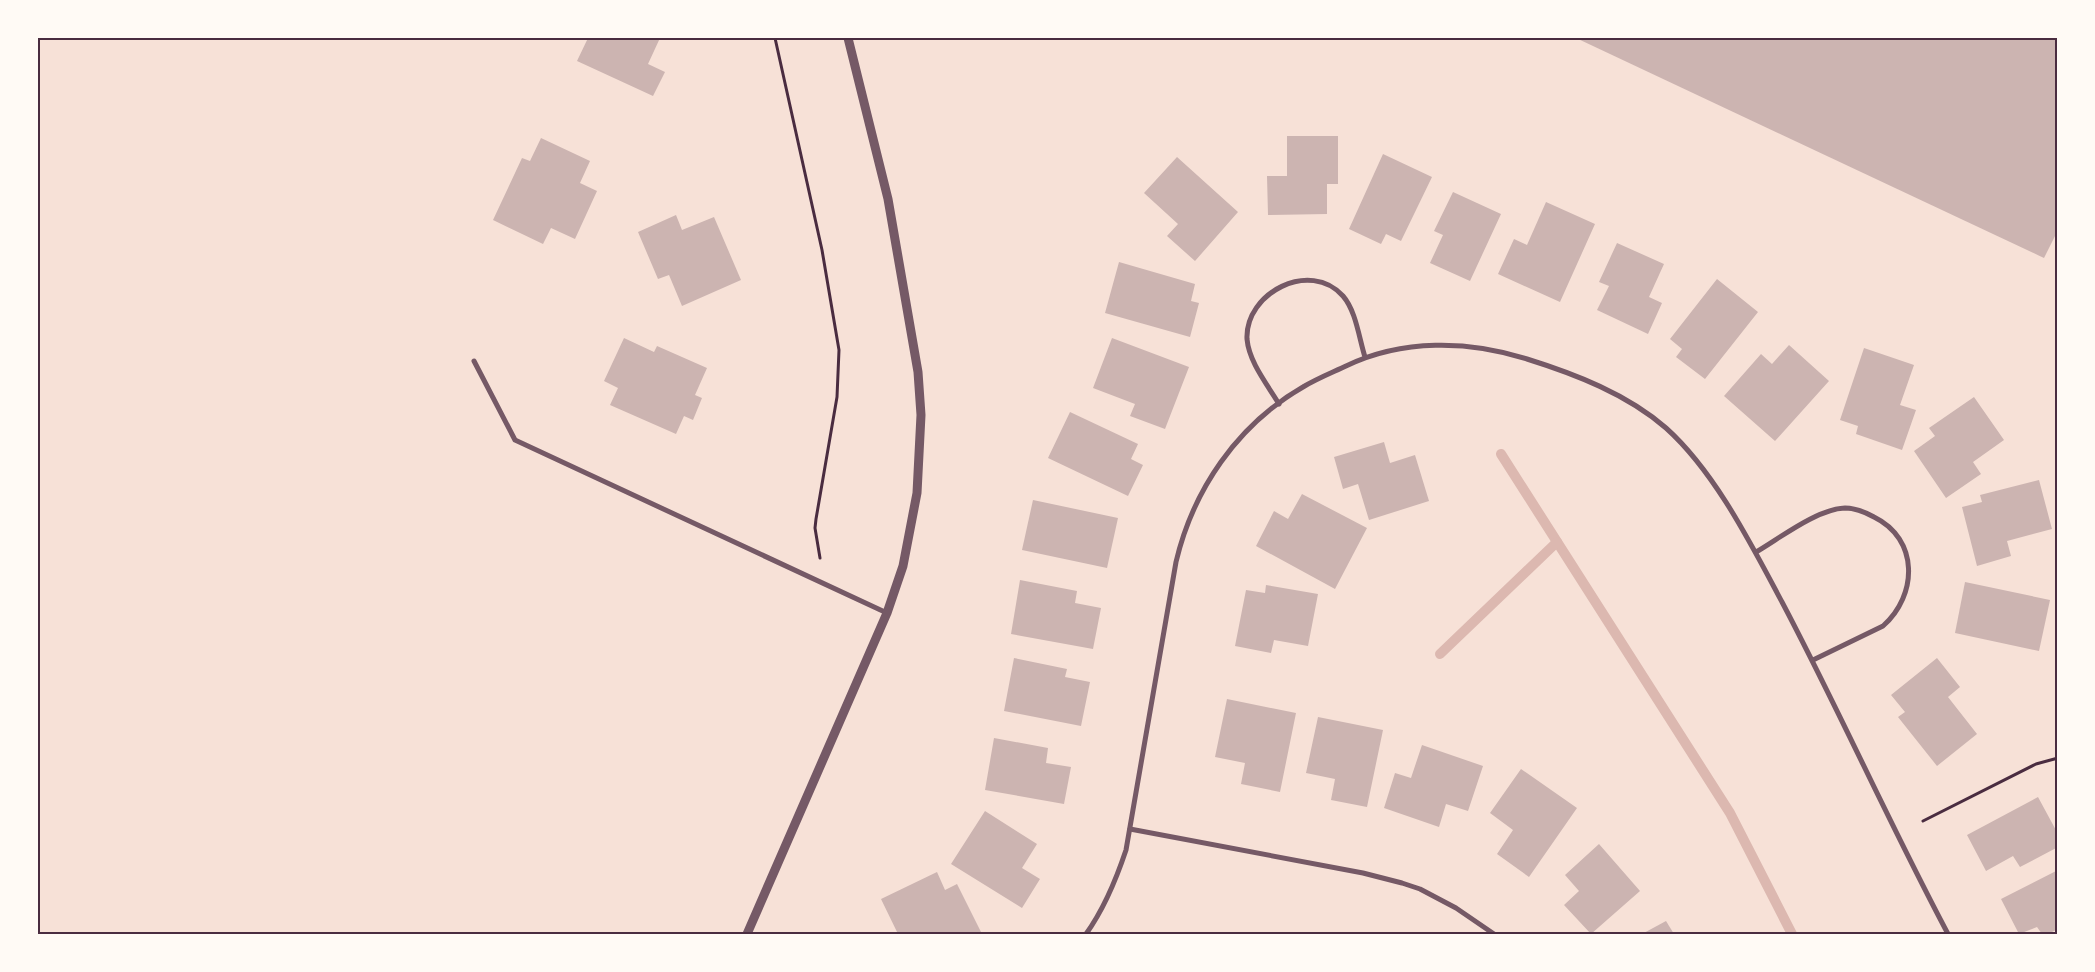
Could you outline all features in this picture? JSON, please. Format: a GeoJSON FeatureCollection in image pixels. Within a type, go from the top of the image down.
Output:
{"type":"FeatureCollection","features":[{"type":"Feature","properties":{"kind":"street"},"geometry":{"type":"LineString","coordinates":[[747,934],[888,613],[903,566],[917,493],[920,415],[918,372],[888,199],[848,38]]}},
{"type":"Feature","properties":{"kind":"street"},"geometry":{"type":"LineString","coordinates":[[1279,404],[1256,366],[1247,337],[1249,326],[1259,306],[1274,290],[1283,284],[1298,280],[1311,281],[1325,285],[1338,292],[1352,312],[1365,357]]}},
{"type":"Feature","properties":{"kind":"street"},"geometry":{"type":"LineString","coordinates":[[1086,934],[1104,906],[1118,873],[1130,829],[1176,562],[1185,528],[1201,494],[1224,457],[1252,425],[1302,387],[1365,357],[1430,344],[1490,349],[1550,366],[1614,394],[1663,426],[1694,457],[1756,552],[1813,660],[1896,832],[1948,934]]}},
{"type":"Feature","properties":{"kind":"street"},"geometry":{"type":"LineString","coordinates":[[474,361],[515,440],[888,613]]}},
{"type":"Feature","properties":{"kind":"street"},"geometry":{"type":"LineString","coordinates":[[1756,552],[1822,514],[1846,508],[1858,510],[1879,519],[1898,536],[1904,547],[1908,558],[1910,574],[1908,586],[1903,600],[1891,618],[1883,626],[1813,660]]}},
{"type":"Feature","properties":{"kind":"street"},"geometry":{"type":"LineString","coordinates":[[1130,829],[1363,873],[1402,883],[1420,889],[1456,908],[1494,934]]}},
{"type":"Feature","properties":{"kind":"path"},"geometry":{"type":"LineString","coordinates":[[775,38],[822,250],[839,350],[837,397],[816,519],[823,584]]}},
{"type":"Feature","properties":{"kind":"path"},"geometry":{"type":"LineString","coordinates":[[1923,821],[2036,764],[2058,758]]}},
{"type":"Feature","properties":{"kind":"building"},"geometry":{"type":"Polygon","coordinates":[[[588,38],[660,38],[648,64],[665,72],[653,96],[577,61],[588,38]]]}},
{"type":"Feature","properties":{"kind":"building"},"geometry":{"type":"Polygon","coordinates":[[[1576,38],[2058,38],[2058,230],[2044,258],[1576,38]]]}},
{"type":"Feature","properties":{"kind":"building"},"geometry":{"type":"Polygon","coordinates":[[[1287,136],[1338,136],[1338,184],[1327,184],[1327,214],[1268,215],[1267,176],[1287,176],[1287,136]]]}},
{"type":"Feature","properties":{"kind":"building"},"geometry":{"type":"Polygon","coordinates":[[[541,138],[590,161],[580,183],[597,191],[575,239],[551,228],[543,244],[493,220],[522,158],[530,161],[541,138]]]}},
{"type":"Feature","properties":{"kind":"building"},"geometry":{"type":"Polygon","coordinates":[[[1383,154],[1432,177],[1401,241],[1386,234],[1381,244],[1349,229],[1383,154]]]}},
{"type":"Feature","properties":{"kind":"building"},"geometry":{"type":"Polygon","coordinates":[[[1177,157],[1238,212],[1195,261],[1167,236],[1178,224],[1144,193],[1177,157]]]}},
{"type":"Feature","properties":{"kind":"building"},"geometry":{"type":"Polygon","coordinates":[[[1453,192],[1501,214],[1470,281],[1430,263],[1443,235],[1434,231],[1453,192]]]}},
{"type":"Feature","properties":{"kind":"building"},"geometry":{"type":"Polygon","coordinates":[[[1546,202],[1595,224],[1560,302],[1498,274],[1514,239],[1527,245],[1546,202]]]}},
{"type":"Feature","properties":{"kind":"building"},"geometry":{"type":"Polygon","coordinates":[[[676,215],[682,230],[714,217],[741,280],[682,306],[669,275],[658,279],[638,232],[676,215]]]}},
{"type":"Feature","properties":{"kind":"building"},"geometry":{"type":"Polygon","coordinates":[[[1617,243],[1664,264],[1649,297],[1662,303],[1648,334],[1597,310],[1609,286],[1599,282],[1617,243]]]}},
{"type":"Feature","properties":{"kind":"building"},"geometry":{"type":"Polygon","coordinates":[[[1119,262],[1195,284],[1191,301],[1199,303],[1190,337],[1105,313],[1119,262]]]}},
{"type":"Feature","properties":{"kind":"building"},"geometry":{"type":"Polygon","coordinates":[[[1717,279],[1758,312],[1705,379],[1676,357],[1682,349],[1670,339],[1717,279]]]}},
{"type":"Feature","properties":{"kind":"building"},"geometry":{"type":"Polygon","coordinates":[[[624,338],[654,352],[657,346],[707,368],[695,395],[702,398],[693,420],[684,416],[676,434],[610,405],[618,388],[604,381],[624,338]]]}},
{"type":"Feature","properties":{"kind":"building"},"geometry":{"type":"Polygon","coordinates":[[[1112,338],[1189,367],[1165,429],[1130,416],[1135,404],[1093,388],[1112,338]]]}},
{"type":"Feature","properties":{"kind":"building"},"geometry":{"type":"Polygon","coordinates":[[[1789,345],[1829,381],[1775,441],[1724,396],[1761,354],[1772,364],[1789,345]]]}},
{"type":"Feature","properties":{"kind":"building"},"geometry":{"type":"Polygon","coordinates":[[[1864,348],[1914,365],[1900,405],[1916,410],[1902,450],[1856,434],[1858,426],[1840,420],[1864,348]]]}},
{"type":"Feature","properties":{"kind":"building"},"geometry":{"type":"Polygon","coordinates":[[[1974,397],[2004,440],[1973,462],[1981,474],[1946,498],[1914,451],[1935,436],[1929,428],[1974,397]]]}},
{"type":"Feature","properties":{"kind":"building"},"geometry":{"type":"Polygon","coordinates":[[[1070,412],[1138,444],[1131,459],[1143,465],[1128,496],[1048,458],[1070,412]]]}},
{"type":"Feature","properties":{"kind":"building"},"geometry":{"type":"Polygon","coordinates":[[[1384,442],[1390,463],[1415,455],[1429,501],[1369,520],[1358,484],[1343,489],[1334,457],[1384,442]]]}},
{"type":"Feature","properties":{"kind":"building"},"geometry":{"type":"Polygon","coordinates":[[[2039,480],[2052,529],[2007,541],[2011,556],[1977,566],[1962,507],[1982,502],[1980,495],[2039,480]]]}},
{"type":"Feature","properties":{"kind":"building"},"geometry":{"type":"Polygon","coordinates":[[[1302,494],[1367,528],[1335,589],[1256,546],[1274,511],[1288,519],[1302,494]]]}},
{"type":"Feature","properties":{"kind":"building"},"geometry":{"type":"Polygon","coordinates":[[[1033,500],[1118,518],[1107,568],[1022,550],[1033,500]]]}},
{"type":"Feature","properties":{"kind":"building"},"geometry":{"type":"Polygon","coordinates":[[[1020,580],[1077,591],[1075,603],[1101,608],[1093,649],[1011,634],[1020,580]]]}},
{"type":"Feature","properties":{"kind":"building"},"geometry":{"type":"Polygon","coordinates":[[[1965,582],[2050,600],[2039,651],[1955,633],[1965,582]]]}},
{"type":"Feature","properties":{"kind":"building"},"geometry":{"type":"Polygon","coordinates":[[[1266,585],[1318,594],[1308,646],[1274,640],[1271,653],[1235,646],[1246,590],[1265,593],[1266,585]]]}},
{"type":"Feature","properties":{"kind":"building"},"geometry":{"type":"Polygon","coordinates":[[[1014,658],[1067,669],[1065,677],[1090,682],[1081,726],[1004,711],[1014,658]]]}},
{"type":"Feature","properties":{"kind":"building"},"geometry":{"type":"Polygon","coordinates":[[[1937,658],[1960,687],[1948,697],[1977,734],[1937,766],[1898,717],[1905,712],[1891,695],[1937,658]]]}},
{"type":"Feature","properties":{"kind":"building"},"geometry":{"type":"Polygon","coordinates":[[[1227,699],[1296,713],[1280,792],[1241,784],[1245,763],[1215,757],[1227,699]]]}},
{"type":"Feature","properties":{"kind":"building"},"geometry":{"type":"Polygon","coordinates":[[[1318,717],[1383,730],[1367,807],[1331,800],[1335,779],[1306,773],[1318,717]]]}},
{"type":"Feature","properties":{"kind":"building"},"geometry":{"type":"Polygon","coordinates":[[[994,738],[1048,748],[1046,763],[1071,767],[1064,804],[985,790],[994,738]]]}},
{"type":"Feature","properties":{"kind":"building"},"geometry":{"type":"Polygon","coordinates":[[[1422,745],[1483,766],[1468,811],[1446,804],[1439,827],[1384,808],[1395,773],[1411,778],[1422,745]]]}},
{"type":"Feature","properties":{"kind":"building"},"geometry":{"type":"Polygon","coordinates":[[[1521,769],[1577,808],[1529,877],[1497,854],[1513,830],[1490,813],[1521,769]]]}},
{"type":"Feature","properties":{"kind":"building"},"geometry":{"type":"Polygon","coordinates":[[[2038,797],[2058,834],[2058,847],[2020,867],[2013,856],[1986,871],[1967,835],[2038,797]]]}},
{"type":"Feature","properties":{"kind":"building"},"geometry":{"type":"Polygon","coordinates":[[[985,811],[1037,844],[1022,868],[1040,879],[1022,908],[951,864],[985,811]]]}},
{"type":"Feature","properties":{"kind":"building"},"geometry":{"type":"Polygon","coordinates":[[[1599,844],[1640,891],[1591,934],[1564,905],[1579,891],[1565,875],[1599,844]]]}},
{"type":"Feature","properties":{"kind":"building"},"geometry":{"type":"Polygon","coordinates":[[[2058,870],[2058,929],[2048,934],[2042,934],[2037,927],[2019,934],[2001,899],[2058,870]]]}},
{"type":"Feature","properties":{"kind":"building"},"geometry":{"type":"Polygon","coordinates":[[[937,872],[945,890],[957,884],[982,934],[898,934],[881,899],[937,872]]]}},
{"type":"Feature","properties":{"kind":"building"},"geometry":{"type":"Polygon","coordinates":[[[1666,921],[1674,934],[1642,934],[1666,921]]]}},
{"type":"Feature","properties":{"kind":"waterway"},"geometry":{"type":"LineString","coordinates":[[1501,454],[1730,813],[1792,934]]}},
{"type":"Feature","properties":{"kind":"waterway"},"geometry":{"type":"LineString","coordinates":[[1440,654],[1557,542]]}}]}
